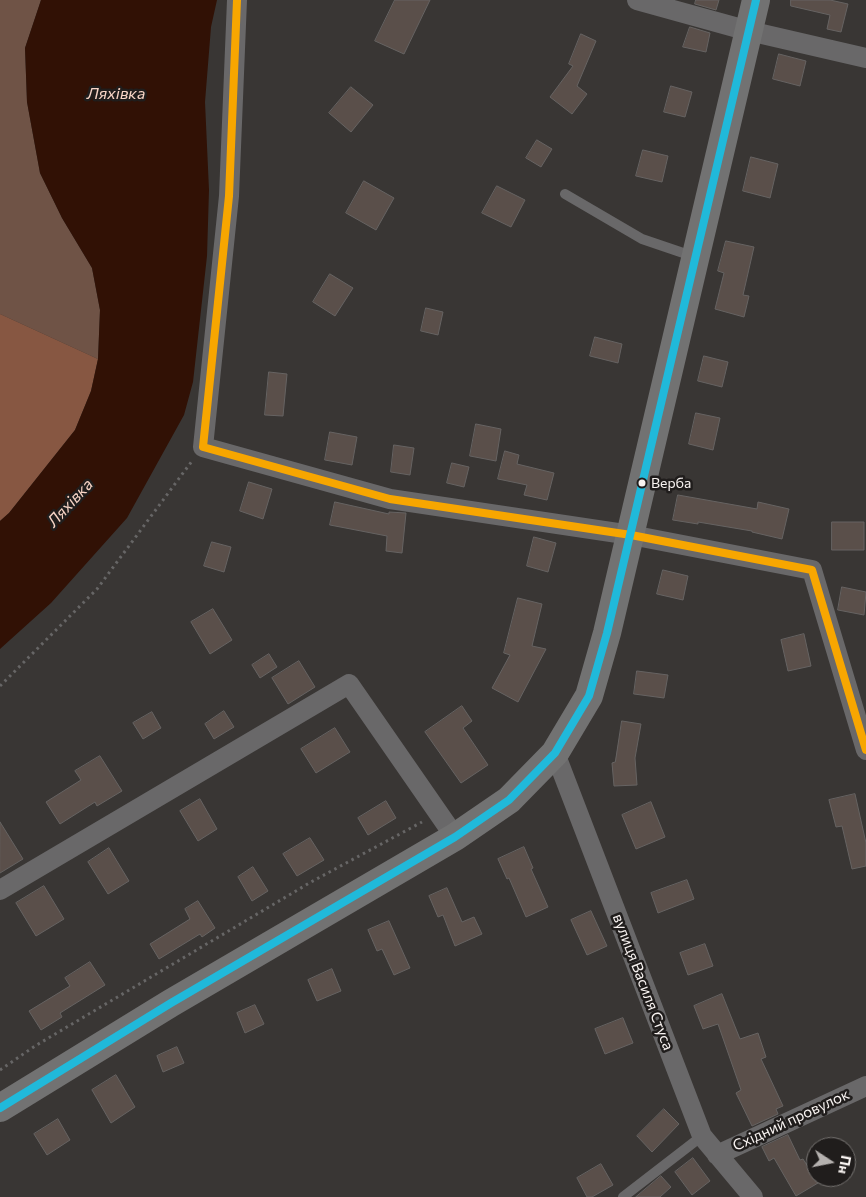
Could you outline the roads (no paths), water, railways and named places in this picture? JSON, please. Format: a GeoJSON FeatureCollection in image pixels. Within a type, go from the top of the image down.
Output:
{"type":"FeatureCollection","features":[{"type":"Feature","properties":{"kind":"main road"},"geometry":{"type":"LineString","coordinates":[[0,1108],[171,1003],[455,837],[509,800],[555,753],[589,696],[607,633],[756,0]]}},
{"type":"Feature","properties":{"kind":"street"},"geometry":{"type":"LineString","coordinates":[[237,0],[229,196],[203,447],[390,499],[631,535],[812,570],[866,750]]}},
{"type":"Feature","properties":{"kind":"street"},"geometry":{"type":"LineString","coordinates":[[637,0],[749,30],[866,58]]}},
{"type":"Feature","properties":{"kind":"street"},"geometry":{"type":"LineString","coordinates":[[0,890],[349,684],[455,837]]}},
{"type":"Feature","properties":{"kind":"street","name":"вулиця Василя Стуса"},"geometry":{"type":"LineString","coordinates":[[555,753],[702,1136],[753,1197]]}},
{"type":"Feature","properties":{"kind":"street","name":"Східний провулок"},"geometry":{"type":"LineString","coordinates":[[717,1154],[866,1086]]}},
{"type":"Feature","properties":{"kind":"lane"},"geometry":{"type":"LineString","coordinates":[[565,194],[642,239],[696,257]]}},
{"type":"Feature","properties":{"kind":"lane"},"geometry":{"type":"LineString","coordinates":[[624,1197],[702,1136]]}},
{"type":"Feature","properties":{"kind":"water","name":"Ляхівка"},"geometry":{"type":"Polygon","coordinates":[[[41,0],[217,0],[211,27],[205,102],[209,190],[207,256],[193,382],[184,415],[127,518],[51,603],[0,649],[0,521],[9,513],[75,430],[91,391],[98,359],[100,310],[92,268],[62,218],[40,173],[27,102],[25,48],[41,0]]]}},
{"type":"Feature","properties":{"kind":"place","name":"Верба"},"geometry":{"type":"Point","coordinates":[642,483]}}]}
